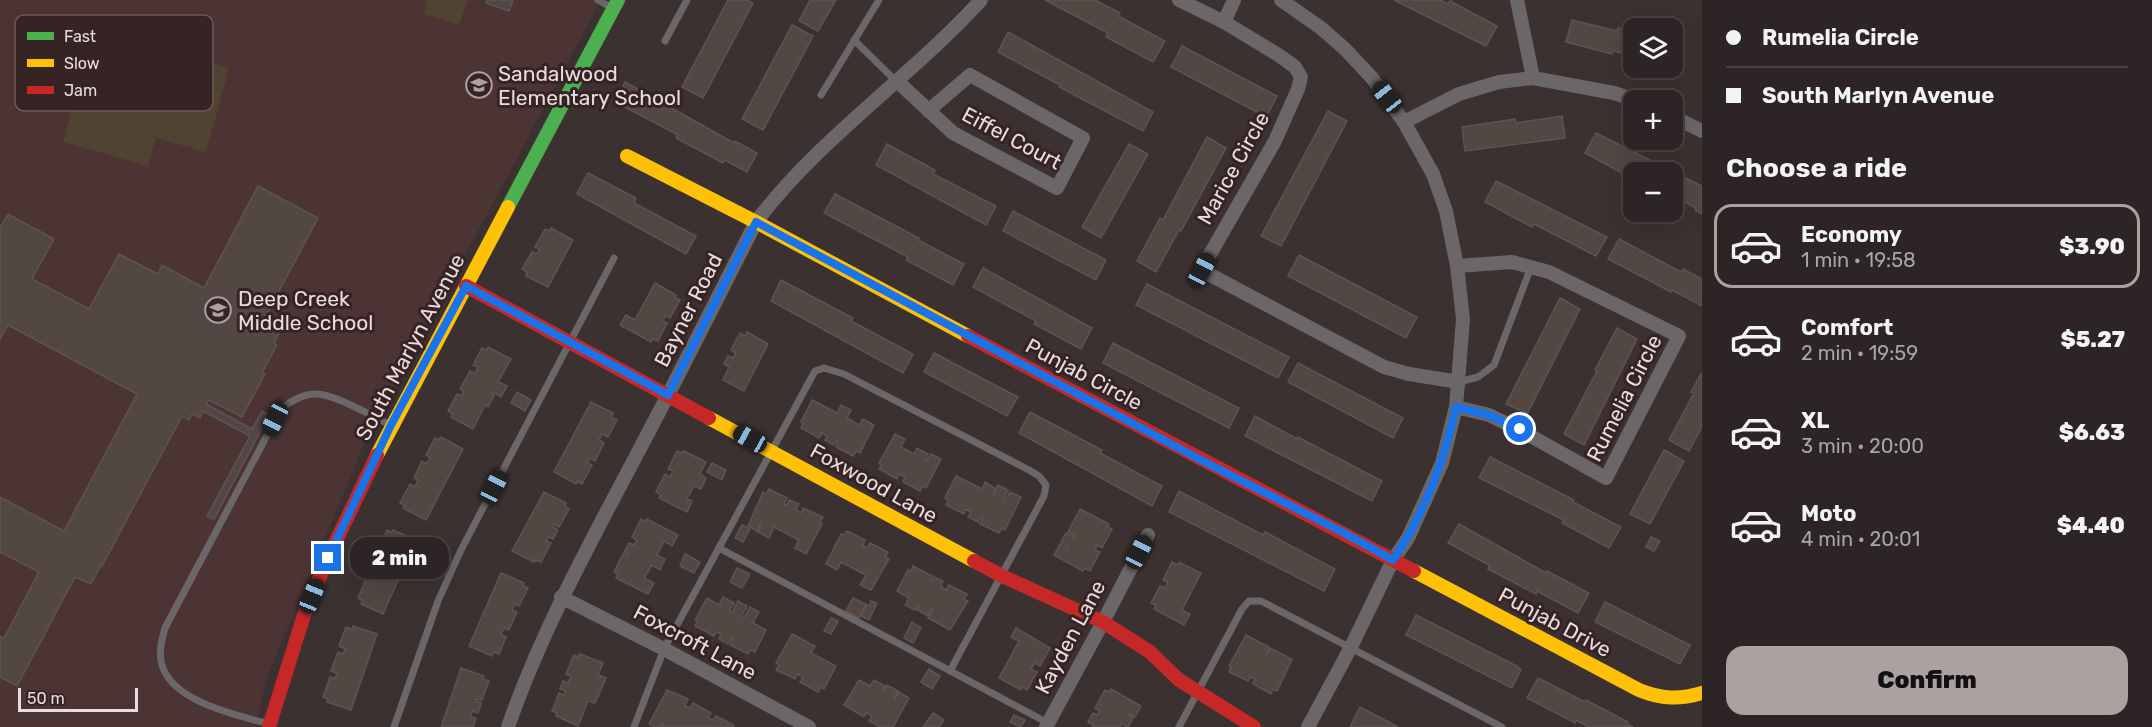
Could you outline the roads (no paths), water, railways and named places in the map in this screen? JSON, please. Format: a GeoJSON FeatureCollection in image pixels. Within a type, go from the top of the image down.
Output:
{"type":"FeatureCollection","features":[{"type":"Feature","properties":{"kind":"street","name":"Bayner Road"},"geometry":{"type":"LineString","coordinates":[[508,727],[561,597],[756,222],[772,201],[820,151],[898,82],[981,0]]}},
{"type":"Feature","properties":{"kind":"street","name":"Marice Circle"},"geometry":{"type":"LineString","coordinates":[[1179,0],[1224,22],[1295,67],[1300,77],[1298,89],[1275,141],[1202,270],[1384,367],[1409,374],[1459,382]]}},
{"type":"Feature","properties":{"kind":"street"},"geometry":{"type":"LineString","coordinates":[[1224,22],[1234,0]]}},
{"type":"Feature","properties":{"kind":"street"},"geometry":{"type":"LineString","coordinates":[[1281,0],[1321,28],[1345,49],[1372,78],[1404,122],[1433,174],[1446,211],[1457,266],[1463,319],[1456,407],[1449,439],[1433,486],[1308,727]]}},
{"type":"Feature","properties":{"kind":"street"},"geometry":{"type":"LineString","coordinates":[[1517,0],[1533,78]]}},
{"type":"Feature","properties":{"kind":"street","name":"South Marlyn Avenue"},"geometry":{"type":"LineString","coordinates":[[269,726],[312,596],[391,425],[616,4]]}},
{"type":"Feature","properties":{"kind":"street","name":"Eiffel Court"},"geometry":{"type":"LineString","coordinates":[[898,82],[928,111],[953,133],[1057,188],[1083,138],[970,75],[928,111]]}},
{"type":"Feature","properties":{"kind":"street"},"geometry":{"type":"LineString","coordinates":[[1404,122],[1459,94],[1499,82],[1533,78],[1623,96]]}},
{"type":"Feature","properties":{"kind":"street"},"geometry":{"type":"LineString","coordinates":[[1683,122],[1702,131]]}},
{"type":"Feature","properties":{"kind":"street","name":"Punjab Circle"},"geometry":{"type":"LineString","coordinates":[[627,156],[756,222],[1393,560]]}},
{"type":"Feature","properties":{"kind":"street","name":"Rumelia Circle"},"geometry":{"type":"LineString","coordinates":[[1456,407],[1489,415],[1520,429],[1606,478],[1679,336],[1576,283],[1549,272],[1512,262],[1457,266]]}},
{"type":"Feature","properties":{"kind":"street","name":"Foxwood Lane"},"geometry":{"type":"LineString","coordinates":[[466,286],[1002,576],[1103,622],[1150,652],[1179,680],[1254,727]]}},
{"type":"Feature","properties":{"kind":"street","name":"Kayden Lane"},"geometry":{"type":"LineString","coordinates":[[1047,725],[1148,535]]}},
{"type":"Feature","properties":{"kind":"street","name":"Punjab Drive"},"geometry":{"type":"LineString","coordinates":[[1393,560],[1657,698],[1678,700],[1702,693]]}},
{"type":"Feature","properties":{"kind":"street","name":"Foxcroft Lane"},"geometry":{"type":"LineString","coordinates":[[561,597],[809,727]]}},
{"type":"Feature","properties":{"kind":"lane"},"geometry":{"type":"LineString","coordinates":[[598,0],[616,4]]}},
{"type":"Feature","properties":{"kind":"lane"},"geometry":{"type":"LineString","coordinates":[[665,41],[687,0]]}},
{"type":"Feature","properties":{"kind":"lane"},"geometry":{"type":"LineString","coordinates":[[821,95],[879,0]]}},
{"type":"Feature","properties":{"kind":"lane"},"geometry":{"type":"LineString","coordinates":[[854,40],[898,82]]}},
{"type":"Feature","properties":{"kind":"lane"},"geometry":{"type":"LineString","coordinates":[[394,727],[438,601],[461,550],[614,258]]}},
{"type":"Feature","properties":{"kind":"lane"},"geometry":{"type":"LineString","coordinates":[[1459,382],[1478,378],[1494,365],[1531,267]]}},
{"type":"Feature","properties":{"kind":"lane"},"geometry":{"type":"LineString","coordinates":[[634,727],[664,649],[770,450],[815,371],[824,368],[844,374],[1029,470],[1039,476],[1046,485],[1044,496],[950,671]]}},
{"type":"Feature","properties":{"kind":"lane"},"geometry":{"type":"LineString","coordinates":[[269,726],[216,709],[178,689],[166,675],[161,661],[161,644],[165,628],[281,409],[303,396],[316,393],[329,396],[391,425]]}},
{"type":"Feature","properties":{"kind":"lane"},"geometry":{"type":"LineString","coordinates":[[718,548],[1047,725]]}},
{"type":"Feature","properties":{"kind":"lane"},"geometry":{"type":"LineString","coordinates":[[1179,727],[1242,609],[1249,601],[1262,601],[1502,727]]}},
{"type":"Feature","properties":{"kind":"place","name":"Sandalwood Elementary School"},"geometry":{"type":"Point","coordinates":[479,85]}},
{"type":"Feature","properties":{"kind":"place","name":"Deep Creek Middle School"},"geometry":{"type":"Point","coordinates":[218,310]}}]}
